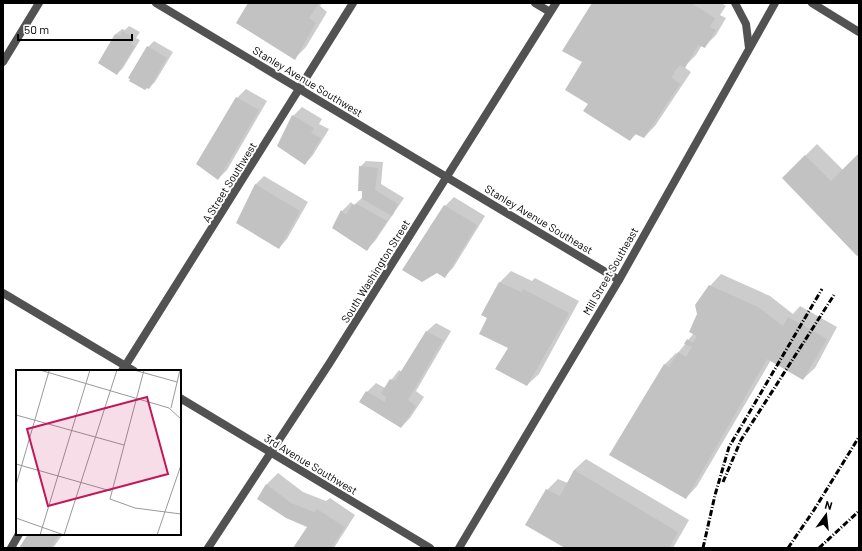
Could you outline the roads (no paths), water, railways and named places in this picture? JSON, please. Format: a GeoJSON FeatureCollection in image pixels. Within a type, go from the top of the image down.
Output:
{"type":"FeatureCollection","features":[{"type":"Feature","properties":{"kind":"street"},"geometry":{"type":"LineString","coordinates":[[3,62],[39,3]]}},
{"type":"Feature","properties":{"kind":"street","name":"Stanley Avenue Southwest"},"geometry":{"type":"LineString","coordinates":[[156,3],[448,178]]}},
{"type":"Feature","properties":{"kind":"street","name":"A Street Southwest"},"geometry":{"type":"LineString","coordinates":[[124,368],[353,3]]}},
{"type":"Feature","properties":{"kind":"street"},"geometry":{"type":"LineString","coordinates":[[535,3],[550,12]]}},
{"type":"Feature","properties":{"kind":"street","name":"South Washington Street"},"geometry":{"type":"LineString","coordinates":[[208,548],[448,178],[556,3]]}},
{"type":"Feature","properties":{"kind":"street"},"geometry":{"type":"LineString","coordinates":[[735,3],[746,24],[749,48]]}},
{"type":"Feature","properties":{"kind":"street","name":"Mill Street Southeast"},"geometry":{"type":"LineString","coordinates":[[459,548],[619,280],[775,3]]}},
{"type":"Feature","properties":{"kind":"street"},"geometry":{"type":"LineString","coordinates":[[812,3],[859,32]]}},
{"type":"Feature","properties":{"kind":"street","name":"Stanley Avenue Southeast"},"geometry":{"type":"LineString","coordinates":[[448,178],[619,280]]}},
{"type":"Feature","properties":{"kind":"street"},"geometry":{"type":"LineString","coordinates":[[3,293],[124,368]]}},
{"type":"Feature","properties":{"kind":"street","name":"3rd Avenue Southwest"},"geometry":{"type":"LineString","coordinates":[[181,399],[430,548]]}},
{"type":"Feature","properties":{"kind":"street"},"geometry":{"type":"LineString","coordinates":[[10,548],[18,535]]}},
{"type":"Feature","properties":{"kind":"railway"},"geometry":{"type":"LineString","coordinates":[[703,548],[715,495],[729,447],[822,289]]}},
{"type":"Feature","properties":{"kind":"railway"},"geometry":{"type":"LineString","coordinates":[[723,482],[741,440],[834,295]]}},
{"type":"Feature","properties":{"kind":"railway"},"geometry":{"type":"LineString","coordinates":[[788,548],[814,510],[859,437]]}},
{"type":"Feature","properties":{"kind":"railway"},"geometry":{"type":"LineString","coordinates":[[819,548],[859,511]]}}]}
